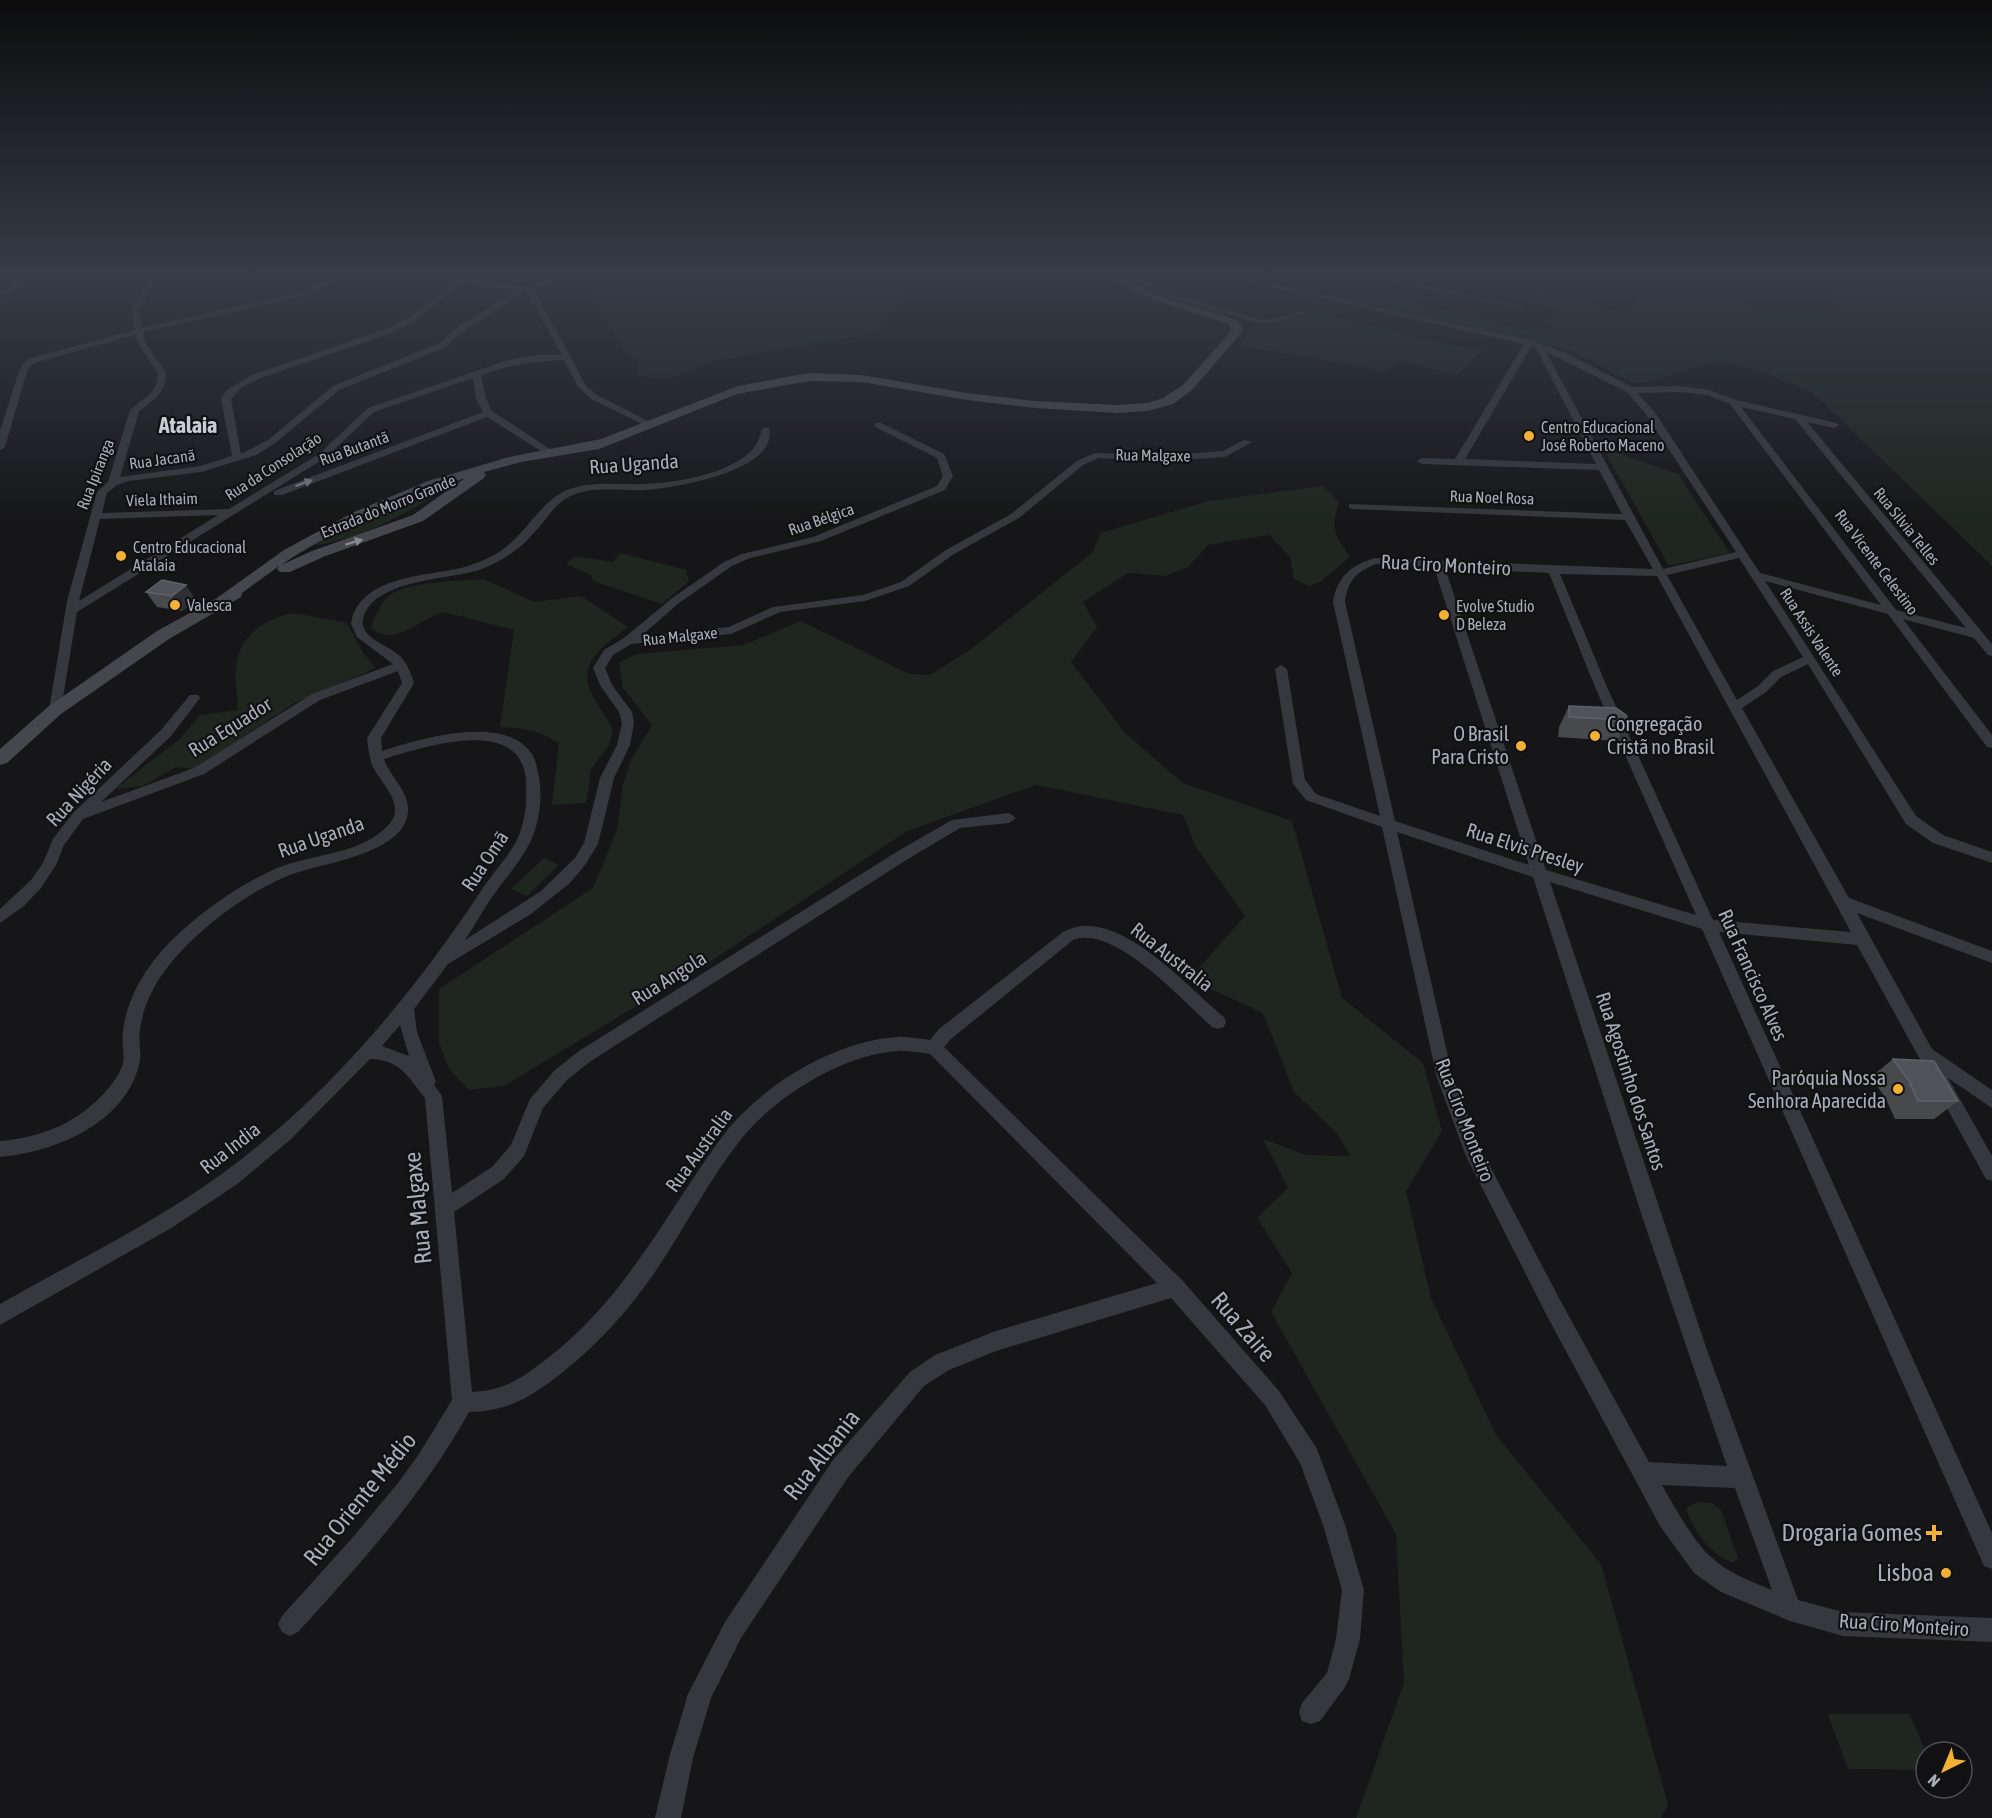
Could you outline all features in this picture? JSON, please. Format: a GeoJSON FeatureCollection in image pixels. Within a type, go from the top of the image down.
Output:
{"type":"FeatureCollection","features":[{"type":"Feature","properties":{"kind":"street"},"geometry":{"type":"LineString","coordinates":[[0,447],[5,413],[27,364],[41,358]]}},
{"type":"Feature","properties":{"kind":"street","name":"Rua Ipiranga"},"geometry":{"type":"LineString","coordinates":[[55,710],[72,610],[94,516],[102,492],[113,483],[126,445],[129,424],[135,411],[154,395],[160,386],[162,373],[152,358]]}},
{"type":"Feature","properties":{"kind":"street"},"geometry":{"type":"LineString","coordinates":[[237,459],[226,399],[230,392],[255,377],[310,358]]}},
{"type":"Feature","properties":{"kind":"street","name":"Rua Jacanã"},"geometry":{"type":"LineString","coordinates":[[113,483],[127,478],[201,469],[237,459],[271,442],[336,388],[411,358]]}},
{"type":"Feature","properties":{"kind":"street","name":"Rua da Consolação"},"geometry":{"type":"LineString","coordinates":[[72,610],[322,456],[371,410],[531,358]]}},
{"type":"Feature","properties":{"kind":"street"},"geometry":{"type":"LineString","coordinates":[[568,358],[582,387],[594,397],[651,425]]}},
{"type":"Feature","properties":{"kind":"street","name":"Estrada do Morro Grande"},"geometry":{"type":"LineString","coordinates":[[224,599],[306,540],[337,523],[436,483],[498,464],[603,443],[733,391],[756,385],[820,376],[863,378],[951,394],[1117,410],[1150,406],[1169,400],[1185,389],[1213,358]]}},
{"type":"Feature","properties":{"kind":"street"},"geometry":{"type":"LineString","coordinates":[[1458,463],[1525,358]]}},
{"type":"Feature","properties":{"kind":"street"},"geometry":{"type":"LineString","coordinates":[[1542,358],[1992,1173]]}},
{"type":"Feature","properties":{"kind":"street"},"geometry":{"type":"LineString","coordinates":[[1566,358],[1602,373],[1630,390],[1680,389],[1709,393],[1733,402],[1834,425]]}},
{"type":"Feature","properties":{"kind":"street"},"geometry":{"type":"LineString","coordinates":[[477,375],[481,399],[488,413],[550,453]]}},
{"type":"Feature","properties":{"kind":"street","name":"Rua Assis Valente"},"geometry":{"type":"LineString","coordinates":[[1630,390],[1648,411],[1756,575],[1911,820],[1938,839],[1992,858]]}},
{"type":"Feature","properties":{"kind":"street","name":"Rua Vicente Celestino"},"geometry":{"type":"LineString","coordinates":[[1733,402],[1992,744]]}},
{"type":"Feature","properties":{"kind":"street","name":"Rua Butantã"},"geometry":{"type":"LineString","coordinates":[[230,512],[488,413]]}},
{"type":"Feature","properties":{"kind":"street","name":"Rua Silvia Telles"},"geometry":{"type":"LineString","coordinates":[[1799,418],[1992,652]]}},
{"type":"Feature","properties":{"kind":"street","name":"Rua Bélgica"},"geometry":{"type":"LineString","coordinates":[[628,641],[675,601],[728,564],[746,556],[817,539],[940,488],[948,476],[941,456],[878,425]]}},
{"type":"Feature","properties":{"kind":"street","name":"Rua Uganda"},"geometry":{"type":"LineString","coordinates":[[401,665],[393,656],[360,634],[357,625],[360,612],[373,597],[387,587],[399,581],[473,568],[494,560],[515,546],[536,525],[553,500],[576,490],[599,486],[666,485],[695,480],[722,471],[756,452],[766,430]]}},
{"type":"Feature","properties":{"kind":"street","name":"Rua Malgaxe"},"geometry":{"type":"LineString","coordinates":[[443,960],[516,919],[578,867],[591,846],[597,830],[601,797],[614,760],[627,740],[628,721],[620,704],[606,686],[599,668],[608,653],[628,641],[731,630],[777,609],[839,603],[884,593],[905,585],[950,552],[1016,516],[1080,463],[1098,455],[1166,458],[1225,454],[1247,442]]}},
{"type":"Feature","properties":{"kind":"street"},"geometry":{"type":"LineString","coordinates":[[1422,461],[1604,467]]}},
{"type":"Feature","properties":{"kind":"street","name":"Estrada do Morro Grande"},"geometry":{"type":"LineString","coordinates":[[0,759],[55,710],[163,635],[224,599],[324,550],[389,531],[421,516],[498,464]]}},
{"type":"Feature","properties":{"kind":"street","name":"Rua Noel Rosa"},"geometry":{"type":"LineString","coordinates":[[1353,506],[1629,517]]}},
{"type":"Feature","properties":{"kind":"street","name":"Viela Ithaim"},"geometry":{"type":"LineString","coordinates":[[94,516],[230,512]]}},
{"type":"Feature","properties":{"kind":"street"},"geometry":{"type":"LineString","coordinates":[[306,540],[306,547],[324,550]]}},
{"type":"Feature","properties":{"kind":"street","name":"Rua Ciro Monteiro"},"geometry":{"type":"LineString","coordinates":[[1742,554],[1660,573],[1374,561],[1353,569],[1341,588],[1339,602],[1390,825],[1414,945],[1445,1078],[1475,1156],[1553,1307],[1668,1518],[1702,1565],[1729,1584],[1790,1609],[1844,1624],[1992,1630]]}},
{"type":"Feature","properties":{"kind":"street","name":"Rua Agostinho dos Santos"},"geometry":{"type":"LineString","coordinates":[[1439,565],[1741,1477],[1790,1609]]}},
{"type":"Feature","properties":{"kind":"street","name":"Rua Francisco Alves"},"geometry":{"type":"LineString","coordinates":[[1553,570],[1601,687],[1992,1558]]}},
{"type":"Feature","properties":{"kind":"street"},"geometry":{"type":"LineString","coordinates":[[1756,575],[1977,635]]}},
{"type":"Feature","properties":{"kind":"street"},"geometry":{"type":"LineString","coordinates":[[1734,708],[1762,689],[1777,674],[1810,658]]}},
{"type":"Feature","properties":{"kind":"street"},"geometry":{"type":"LineString","coordinates":[[376,757],[374,738],[378,728],[408,683],[401,665]]}},
{"type":"Feature","properties":{"kind":"street","name":"Rua Equador"},"geometry":{"type":"LineString","coordinates":[[78,816],[199,771],[316,697],[401,665]]}},
{"type":"Feature","properties":{"kind":"street","name":"Rua Elvis Presley"},"geometry":{"type":"LineString","coordinates":[[1281,669],[1298,781],[1311,797],[1540,874],[1708,926],[1862,939]]}},
{"type":"Feature","properties":{"kind":"street","name":"Rua Nigéria"},"geometry":{"type":"LineString","coordinates":[[0,917],[36,884],[49,865],[58,843],[78,816],[166,733],[194,698]]}},
{"type":"Feature","properties":{"kind":"street","name":"Rua Omã"},"geometry":{"type":"LineString","coordinates":[[376,757],[440,741],[497,736],[521,747],[532,767],[534,800],[525,837],[443,960]]}},
{"type":"Feature","properties":{"kind":"street","name":"Rua Uganda"},"geometry":{"type":"LineString","coordinates":[[0,1149],[38,1144],[66,1133],[96,1112],[119,1088],[132,1062],[130,1043],[135,1008],[148,982],[173,948],[206,918],[238,895],[281,873],[372,844],[396,825],[401,816],[400,798],[376,757]]}},
{"type":"Feature","properties":{"kind":"street","name":"Rua Angola"},"geometry":{"type":"LineString","coordinates":[[444,1208],[498,1173],[518,1150],[536,1104],[561,1076],[585,1056],[903,855],[957,825],[988,819],[1009,818]]}},
{"type":"Feature","properties":{"kind":"street"},"geometry":{"type":"LineString","coordinates":[[1844,902],[1992,957]]}},
{"type":"Feature","properties":{"kind":"street","name":"Rua Australia"},"geometry":{"type":"LineString","coordinates":[[463,1402],[490,1403],[511,1397],[577,1349],[616,1310],[653,1260],[702,1183],[748,1119],[787,1089],[816,1070],[850,1054],[897,1044],[934,1047],[945,1034],[1045,953],[1079,931],[1100,933],[1141,956],[1218,1022]]}},
{"type":"Feature","properties":{"kind":"street","name":"Rua India"},"geometry":{"type":"LineString","coordinates":[[0,1315],[115,1251],[229,1180],[307,1112],[384,1032],[443,960]]}},
{"type":"Feature","properties":{"kind":"street","name":"Rua Malgaxe"},"geometry":{"type":"LineString","coordinates":[[405,1005],[409,1032],[433,1096],[463,1402]]}},
{"type":"Feature","properties":{"kind":"street","name":"Rua Zaire"},"geometry":{"type":"LineString","coordinates":[[934,1047],[1175,1287],[1272,1398],[1309,1457],[1334,1525],[1353,1590],[1348,1639],[1337,1679],[1311,1712]]}},
{"type":"Feature","properties":{"kind":"street"},"geometry":{"type":"LineString","coordinates":[[365,1052],[387,1052],[403,1060],[433,1096]]}},
{"type":"Feature","properties":{"kind":"street"},"geometry":{"type":"LineString","coordinates":[[1926,1052],[1992,1100]]}},
{"type":"Feature","properties":{"kind":"street","name":"Rua Albania"},"geometry":{"type":"LineString","coordinates":[[668,1818],[681,1758],[699,1694],[733,1630],[841,1468],[917,1379],[942,1362],[996,1341],[1175,1287]]}},
{"type":"Feature","properties":{"kind":"street","name":"Rua Oriente Médio"},"geometry":{"type":"LineString","coordinates":[[290,1624],[362,1544],[417,1475],[449,1430],[463,1402]]}},
{"type":"Feature","properties":{"kind":"street"},"geometry":{"type":"LineString","coordinates":[[1644,1473],[1741,1477]]}},
{"type":"Feature","properties":{"kind":"shaded area"},"geometry":{"type":"Polygon","coordinates":[[[634,358],[732,358],[714,361],[671,378],[651,379],[639,374],[634,358]]]}},
{"type":"Feature","properties":{"kind":"shaded area"},"geometry":{"type":"Polygon","coordinates":[[[1312,358],[1475,358],[1457,376],[1400,360],[1384,371],[1312,358]]]}},
{"type":"Feature","properties":{"kind":"shaded area"},"geometry":{"type":"Polygon","coordinates":[[[1584,358],[1992,358],[1992,566],[1813,393],[1762,372],[1721,362],[1634,383],[1584,358]]]}},
{"type":"Feature","properties":{"kind":"shaded area"},"geometry":{"type":"Polygon","coordinates":[[[1603,448],[1678,474],[1730,553],[1669,566],[1603,448]]]}},
{"type":"Feature","properties":{"kind":"shaded area"},"geometry":{"type":"Polygon","coordinates":[[[455,479],[457,482],[389,521],[352,537],[315,545],[314,542],[349,522],[455,479]]]}},
{"type":"Feature","properties":{"kind":"shaded area"},"geometry":{"type":"Polygon","coordinates":[[[1323,486],[1339,502],[1335,518],[1336,531],[1350,557],[1320,582],[1309,586],[1294,579],[1290,557],[1269,535],[1208,545],[1188,567],[1165,576],[1128,573],[1083,602],[1097,627],[1071,662],[1125,733],[1183,783],[1292,821],[1342,998],[1423,1063],[1442,1131],[1406,1191],[1431,1298],[1496,1435],[1601,1564],[1668,1804],[1661,1818],[1356,1818],[1404,1683],[1396,1534],[1271,1312],[1292,1273],[1257,1218],[1288,1188],[1263,1139],[1306,1155],[1350,1156],[1336,1132],[1294,1092],[1263,1013],[1189,979],[1245,916],[1196,847],[1183,815],[1036,785],[907,831],[716,958],[504,1086],[469,1090],[449,1069],[439,1042],[439,989],[593,888],[617,830],[623,785],[630,762],[652,725],[623,688],[619,663],[636,654],[744,645],[801,621],[909,674],[930,675],[971,649],[1093,552],[1100,533],[1209,501],[1323,486]]]}},
{"type":"Feature","properties":{"kind":"shaded area"},"geometry":{"type":"Polygon","coordinates":[[[620,553],[686,570],[689,581],[662,604],[593,581],[591,575],[566,564],[575,556],[613,562],[620,553]]]}},
{"type":"Feature","properties":{"kind":"shaded area"},"geometry":{"type":"Polygon","coordinates":[[[484,579],[534,602],[581,596],[628,627],[597,653],[588,670],[587,680],[590,690],[613,731],[608,747],[591,769],[586,803],[552,805],[559,743],[531,731],[500,727],[514,630],[444,612],[397,634],[379,634],[371,628],[383,603],[397,591],[434,583],[484,579]]]}},
{"type":"Feature","properties":{"kind":"shaded area"},"geometry":{"type":"Polygon","coordinates":[[[294,613],[347,623],[363,653],[376,668],[294,703],[195,769],[176,767],[143,786],[115,789],[181,738],[200,715],[238,710],[236,666],[243,645],[261,626],[294,613]]]}},
{"type":"Feature","properties":{"kind":"shaded area"},"geometry":{"type":"Polygon","coordinates":[[[544,858],[559,865],[527,896],[511,889],[544,858]]]}},
{"type":"Feature","properties":{"kind":"shaded area"},"geometry":{"type":"Polygon","coordinates":[[[1697,1502],[1712,1503],[1721,1510],[1738,1558],[1733,1563],[1710,1548],[1693,1525],[1686,1508],[1697,1502]]]}},
{"type":"Feature","properties":{"kind":"shaded area"},"geometry":{"type":"Polygon","coordinates":[[[1828,1714],[1909,1714],[1921,1740],[1914,1740],[1914,1770],[1848,1769],[1828,1714]]]}},
{"type":"Feature","properties":{"kind":"building"},"geometry":{"type":"Polygon","coordinates":[[[162,580],[186,585],[172,596],[146,592],[162,580]]]}},
{"type":"Feature","properties":{"kind":"building"},"geometry":{"type":"Polygon","coordinates":[[[1569,706],[1616,708],[1626,715],[1628,720],[1569,717],[1569,706]]]}},
{"type":"Feature","properties":{"kind":"building"},"geometry":{"type":"Polygon","coordinates":[[[1893,1059],[1934,1061],[1958,1101],[1918,1101],[1909,1081],[1893,1059]]]}},
{"type":"Feature","properties":{"kind":"place","name":"Centro Educacional José Roberto Maceno"},"geometry":{"type":"Point","coordinates":[1529,436]}},
{"type":"Feature","properties":{"kind":"place","name":"Centro Educacional Atalaia"},"geometry":{"type":"Point","coordinates":[121,556]}},
{"type":"Feature","properties":{"kind":"place","name":"Valesca"},"geometry":{"type":"Point","coordinates":[175,605]}},
{"type":"Feature","properties":{"kind":"place","name":"Evolve Studio D Beleza"},"geometry":{"type":"Point","coordinates":[1444,615]}},
{"type":"Feature","properties":{"kind":"place","name":"Congregação Cristã no Brasil"},"geometry":{"type":"Point","coordinates":[1595,736]}},
{"type":"Feature","properties":{"kind":"place","name":"O Brasil Para Cristo"},"geometry":{"type":"Point","coordinates":[1521,746]}},
{"type":"Feature","properties":{"kind":"place","name":"Paróquia Nossa Senhora Aparecida"},"geometry":{"type":"Point","coordinates":[1898,1089]}},
{"type":"Feature","properties":{"kind":"place","name":"Drogaria Gomes"},"geometry":{"type":"Point","coordinates":[1934,1533]}},
{"type":"Feature","properties":{"kind":"place","name":"Lisboa"},"geometry":{"type":"Point","coordinates":[1946,1573]}},
{"type":"Feature","properties":{"kind":"district","name":"Atalaia"},"geometry":{"type":"Point","coordinates":[188,425]}}]}
